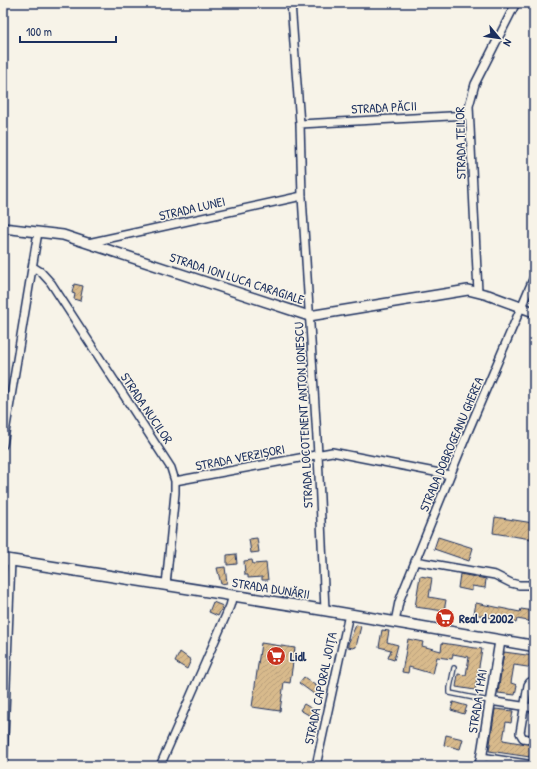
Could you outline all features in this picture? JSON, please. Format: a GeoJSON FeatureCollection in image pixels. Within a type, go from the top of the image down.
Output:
{"type":"FeatureCollection","features":[{"type":"Feature","properties":{"kind":"main road","name":"STRADA DUNĂRII"},"geometry":{"type":"LineString","coordinates":[[7,560],[325,610],[534,646]]}},
{"type":"Feature","properties":{"kind":"street","name":"STRADA LOCOTENENT ANTON IONESCU"},"geometry":{"type":"LineString","coordinates":[[291,3],[300,124],[302,196],[318,454],[325,610]]}},
{"type":"Feature","properties":{"kind":"street","name":"STRADA TEILOR"},"geometry":{"type":"LineString","coordinates":[[478,292],[469,106],[475,84],[516,3]]}},
{"type":"Feature","properties":{"kind":"street","name":"STRADA PĂCII"},"geometry":{"type":"LineString","coordinates":[[300,124],[469,115]]}},
{"type":"Feature","properties":{"kind":"street","name":"STRADA LUNEI"},"geometry":{"type":"LineString","coordinates":[[88,243],[302,196]]}},
{"type":"Feature","properties":{"kind":"street","name":"STRADA ION LUCA CARAGIALE"},"geometry":{"type":"LineString","coordinates":[[3,228],[63,235],[309,316],[459,291],[478,292],[534,312]]}},
{"type":"Feature","properties":{"kind":"street"},"geometry":{"type":"LineString","coordinates":[[3,445],[38,232]]}},
{"type":"Feature","properties":{"kind":"street","name":"STRADA NUCILOR"},"geometry":{"type":"LineString","coordinates":[[33,267],[41,272],[52,283],[171,468],[175,481],[175,493],[166,585]]}},
{"type":"Feature","properties":{"kind":"street","name":"STRADA DOBROGEANU GHEREA"},"geometry":{"type":"LineString","coordinates":[[395,622],[399,602],[415,561],[534,277]]}},
{"type":"Feature","properties":{"kind":"street","name":"STRADA VERZIȘORI"},"geometry":{"type":"LineString","coordinates":[[175,481],[332,452],[349,454],[450,475]]}},
{"type":"Feature","properties":{"kind":"street"},"geometry":{"type":"LineString","coordinates":[[3,763],[7,560]]}},
{"type":"Feature","properties":{"kind":"street"},"geometry":{"type":"LineString","coordinates":[[415,561],[495,575],[520,585],[534,585]]}},
{"type":"Feature","properties":{"kind":"street"},"geometry":{"type":"LineString","coordinates":[[160,766],[230,606],[233,595]]}},
{"type":"Feature","properties":{"kind":"street","name":"STRADA CAPORAL JOIȚA"},"geometry":{"type":"LineString","coordinates":[[316,766],[348,614]]}},
{"type":"Feature","properties":{"kind":"street","name":"STRADA 1 MAI"},"geometry":{"type":"LineString","coordinates":[[480,761],[500,641]]}},
{"type":"Feature","properties":{"kind":"street"},"geometry":{"type":"LineString","coordinates":[[534,681],[530,682],[528,685],[521,737],[534,740]]}},
{"type":"Feature","properties":{"kind":"street"},"geometry":{"type":"LineString","coordinates":[[490,701],[534,708]]}},
{"type":"Feature","properties":{"kind":"street"},"geometry":{"type":"LineString","coordinates":[[480,761],[534,765]]}},
{"type":"Feature","properties":{"kind":"lane"},"geometry":{"type":"LineString","coordinates":[[454,668],[450,693],[490,701]]}},
{"type":"Feature","properties":{"kind":"building"},"geometry":{"type":"Polygon","coordinates":[[[74,284],[83,286],[80,301],[74,299],[75,294],[72,293],[74,284]]]}},
{"type":"Feature","properties":{"kind":"building"},"geometry":{"type":"Polygon","coordinates":[[[495,517],[533,523],[531,539],[493,533],[495,517]]]}},
{"type":"Feature","properties":{"kind":"building"},"geometry":{"type":"Polygon","coordinates":[[[438,537],[473,548],[469,561],[434,549],[438,537]]]}},
{"type":"Feature","properties":{"kind":"building"},"geometry":{"type":"Polygon","coordinates":[[[257,538],[259,552],[251,553],[249,539],[257,538]]]}},
{"type":"Feature","properties":{"kind":"building"},"geometry":{"type":"Polygon","coordinates":[[[236,554],[237,564],[227,565],[227,555],[236,554]]]}},
{"type":"Feature","properties":{"kind":"building"},"geometry":{"type":"Polygon","coordinates":[[[252,560],[253,564],[266,563],[268,580],[262,580],[262,577],[248,578],[248,575],[245,575],[244,561],[252,560]]]}},
{"type":"Feature","properties":{"kind":"building"},"geometry":{"type":"Polygon","coordinates":[[[225,567],[227,583],[221,584],[217,568],[225,567]]]}},
{"type":"Feature","properties":{"kind":"building"},"geometry":{"type":"Polygon","coordinates":[[[460,574],[486,579],[485,588],[472,586],[472,591],[458,588],[460,574]]]}},
{"type":"Feature","properties":{"kind":"building"},"geometry":{"type":"Polygon","coordinates":[[[420,576],[432,578],[429,597],[446,600],[444,611],[415,607],[420,576]]]}},
{"type":"Feature","properties":{"kind":"building"},"geometry":{"type":"Polygon","coordinates":[[[213,602],[223,606],[218,616],[209,612],[213,602]]]}},
{"type":"Feature","properties":{"kind":"building"},"geometry":{"type":"Polygon","coordinates":[[[476,603],[520,612],[521,609],[534,611],[534,622],[517,619],[516,623],[474,614],[476,603]]]}},
{"type":"Feature","properties":{"kind":"building"},"geometry":{"type":"Polygon","coordinates":[[[356,625],[361,626],[356,647],[348,647],[348,644],[356,625]]]}},
{"type":"Feature","properties":{"kind":"building"},"geometry":{"type":"Polygon","coordinates":[[[382,630],[389,631],[387,642],[398,645],[394,660],[388,658],[391,650],[379,647],[382,630]]]}},
{"type":"Feature","properties":{"kind":"building"},"geometry":{"type":"Polygon","coordinates":[[[408,639],[423,642],[422,646],[441,651],[442,643],[482,649],[475,690],[456,687],[458,674],[466,675],[469,657],[453,654],[452,659],[437,657],[433,674],[409,667],[408,673],[402,672],[408,639]]]}},
{"type":"Feature","properties":{"kind":"building"},"geometry":{"type":"Polygon","coordinates":[[[261,643],[295,648],[290,683],[284,682],[280,711],[252,707],[261,643]]]}},
{"type":"Feature","properties":{"kind":"building"},"geometry":{"type":"Polygon","coordinates":[[[180,652],[191,660],[187,669],[175,662],[180,652]]]}},
{"type":"Feature","properties":{"kind":"building"},"geometry":{"type":"Polygon","coordinates":[[[504,652],[534,656],[534,668],[514,665],[511,683],[517,685],[515,695],[498,693],[504,652]]]}},
{"type":"Feature","properties":{"kind":"building"},"geometry":{"type":"Polygon","coordinates":[[[304,677],[323,691],[318,697],[299,683],[304,677]]]}},
{"type":"Feature","properties":{"kind":"building"},"geometry":{"type":"Polygon","coordinates":[[[453,702],[467,706],[464,714],[451,710],[453,702]]]}},
{"type":"Feature","properties":{"kind":"building"},"geometry":{"type":"Polygon","coordinates":[[[304,704],[314,710],[313,712],[316,714],[314,718],[300,710],[304,704]]]}},
{"type":"Feature","properties":{"kind":"building"},"geometry":{"type":"Polygon","coordinates":[[[495,709],[513,711],[511,723],[506,722],[503,740],[532,745],[530,757],[489,751],[495,709]]]}},
{"type":"Feature","properties":{"kind":"building"},"geometry":{"type":"Polygon","coordinates":[[[446,735],[463,739],[460,749],[444,745],[446,735]]]}},
{"type":"Feature","properties":{"kind":"place","name":"Real d 2002"},"geometry":{"type":"Point","coordinates":[445,618]}},
{"type":"Feature","properties":{"kind":"place","name":"Lidl"},"geometry":{"type":"Point","coordinates":[276,656]}}]}
